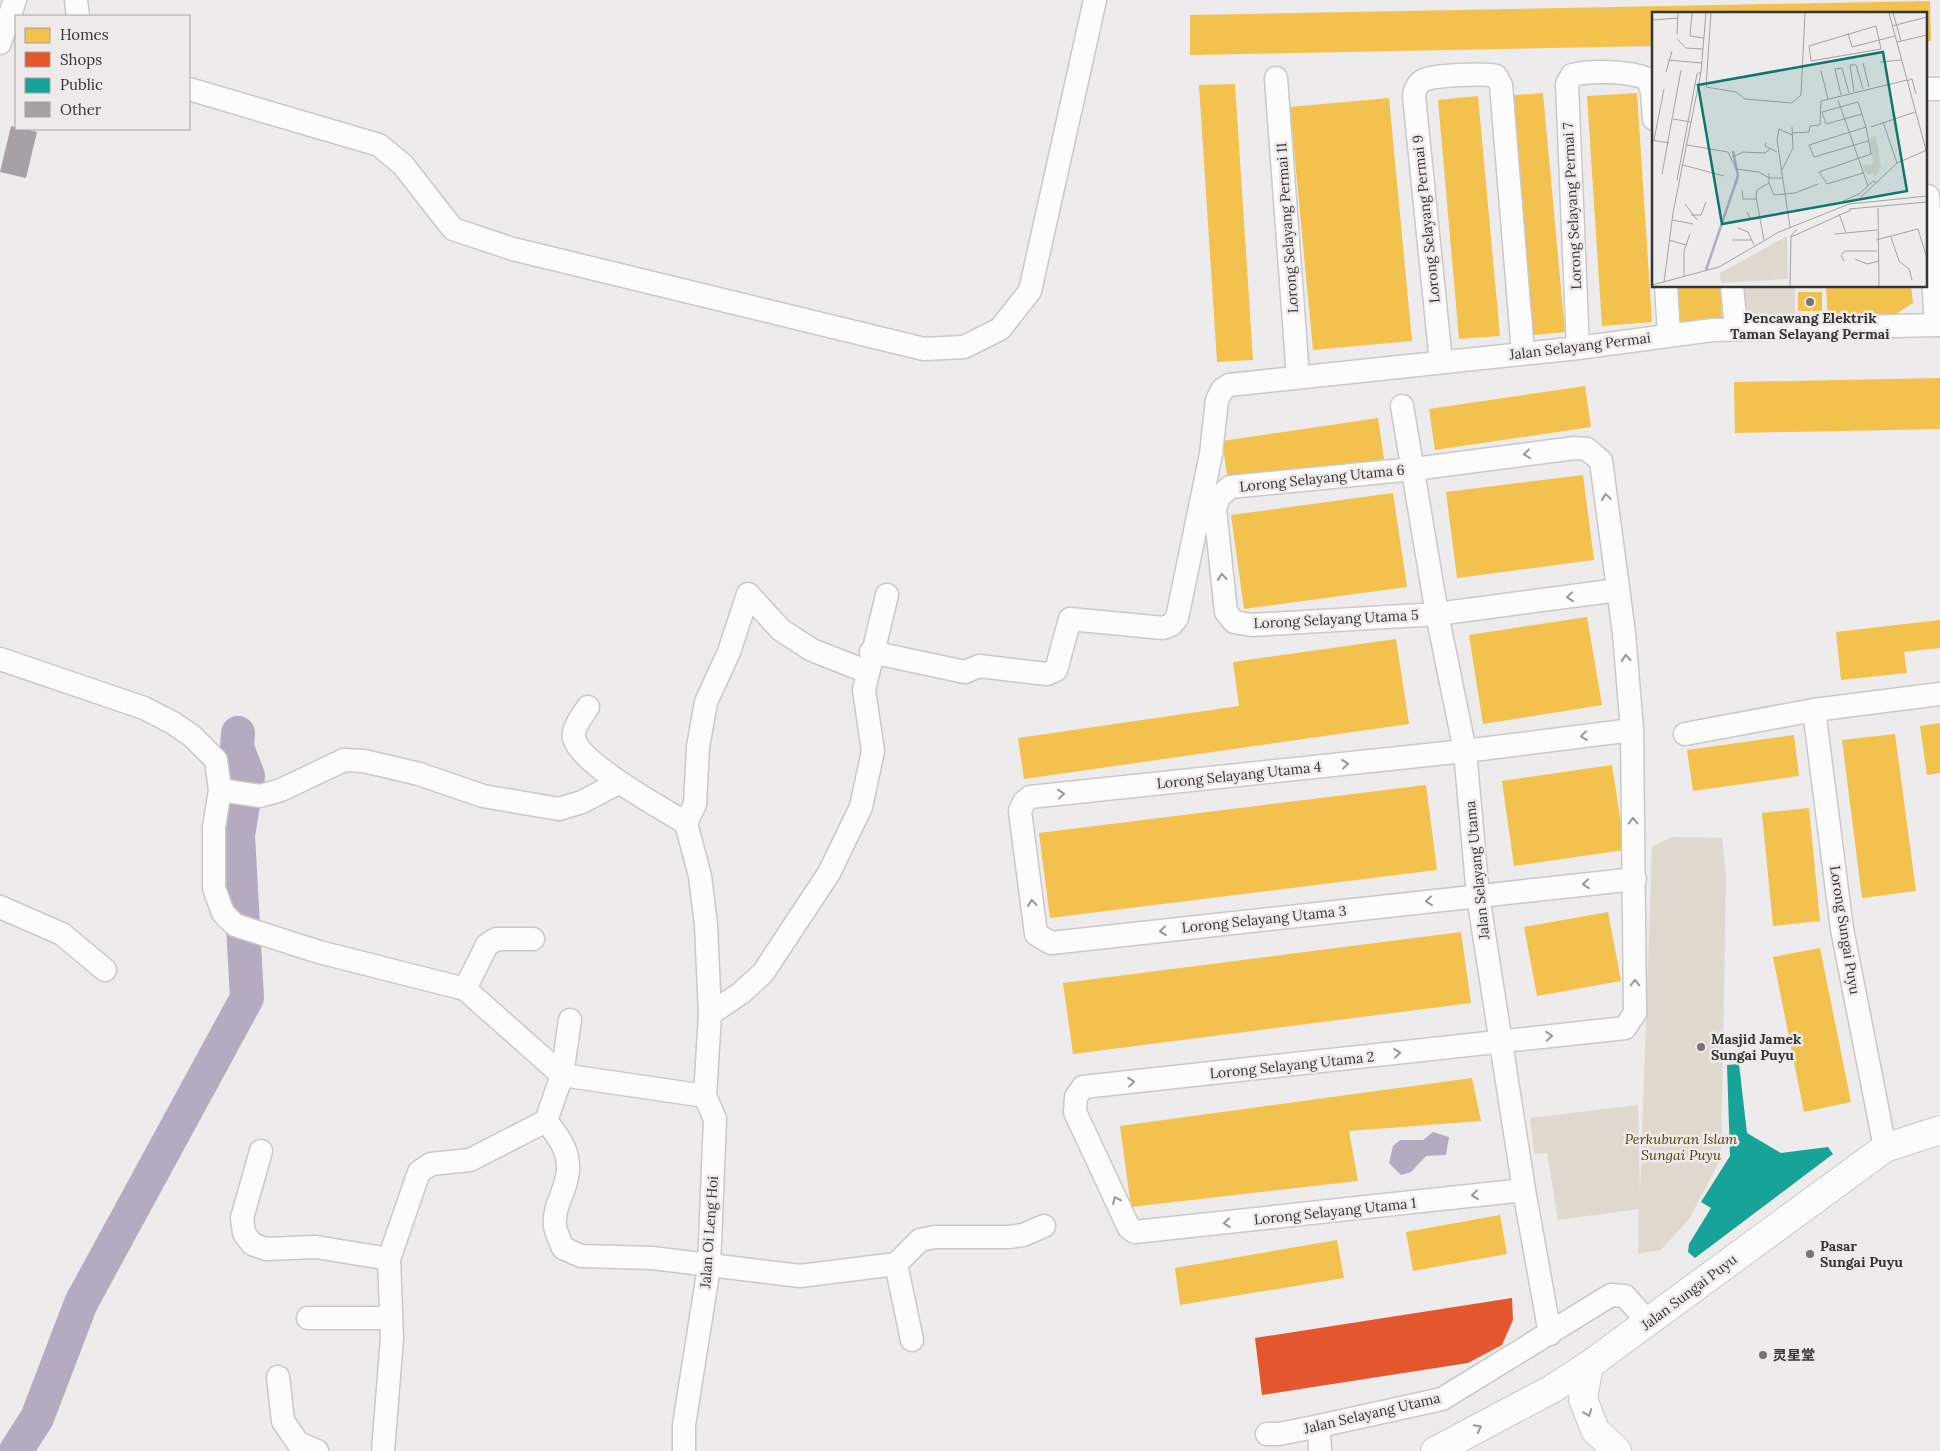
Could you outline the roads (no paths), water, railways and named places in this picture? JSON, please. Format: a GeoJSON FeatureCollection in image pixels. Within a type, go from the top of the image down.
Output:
{"type":"FeatureCollection","features":[{"type":"Feature","properties":{"kind":"main road","name":"Jalan Sungai Puyu"},"geometry":{"type":"LineString","coordinates":[[1434,1451],[1552,1389],[1589,1365],[1885,1148],[1940,1130]]}},
{"type":"Feature","properties":{"kind":"main road"},"geometry":{"type":"LineString","coordinates":[[1589,1365],[1583,1399],[1595,1430],[1617,1451]]}},
{"type":"Feature","properties":{"kind":"street"},"geometry":{"type":"LineString","coordinates":[[0,43],[15,0]]}},
{"type":"Feature","properties":{"kind":"street"},"geometry":{"type":"LineString","coordinates":[[76,0],[78,15]]}},
{"type":"Feature","properties":{"kind":"street"},"geometry":{"type":"LineString","coordinates":[[190,89],[379,145],[403,165],[453,230],[513,249],[924,349],[964,347],[1000,329],[1030,291],[1095,0]]}},
{"type":"Feature","properties":{"kind":"street","name":"Lorong Selayang Permai 7"},"geometry":{"type":"LineString","coordinates":[[1578,348],[1566,84],[1572,75],[1582,72],[1637,74],[1648,78],[1652,92]]}},
{"type":"Feature","properties":{"kind":"street","name":"Lorong Selayang Permai 9"},"geometry":{"type":"LineString","coordinates":[[1441,362],[1414,96],[1416,88],[1424,80],[1486,74],[1496,76],[1501,85],[1523,353]]}},
{"type":"Feature","properties":{"kind":"street","name":"Lorong Selayang Permai 11"},"geometry":{"type":"LineString","coordinates":[[1276,78],[1298,378]]}},
{"type":"Feature","properties":{"kind":"street"},"geometry":{"type":"LineString","coordinates":[[1928,196],[1938,325]]}},
{"type":"Feature","properties":{"kind":"street"},"geometry":{"type":"LineString","coordinates":[[1666,288],[1669,335]]}},
{"type":"Feature","properties":{"kind":"street"},"geometry":{"type":"LineString","coordinates":[[1732,288],[1736,329]]}},
{"type":"Feature","properties":{"kind":"street","name":"Jalan Selayang Permai"},"geometry":{"type":"LineString","coordinates":[[870,662],[965,672],[972,667],[979,666],[1047,674],[1056,670],[1070,619],[1163,628],[1171,625],[1177,618],[1211,454],[1217,400],[1222,390],[1229,386],[1578,348],[1669,335],[1736,329],[1938,325]]}},
{"type":"Feature","properties":{"kind":"street","name":"Jalan Selayang Utama"},"geometry":{"type":"LineString","coordinates":[[1402,406],[1437,614],[1465,752],[1478,896],[1524,1190],[1550,1334]]}},
{"type":"Feature","properties":{"kind":"street","name":"Lorong Selayang Utama 6"},"geometry":{"type":"LineString","coordinates":[[1234,622],[1226,612],[1215,509],[1220,497],[1230,487],[1414,469],[1576,448],[1587,449],[1601,461],[1618,590]]}},
{"type":"Feature","properties":{"kind":"street"},"geometry":{"type":"LineString","coordinates":[[1618,590],[1632,730],[1635,878]]}},
{"type":"Feature","properties":{"kind":"street","name":"Lorong Selayang Utama 5"},"geometry":{"type":"LineString","coordinates":[[1234,622],[1252,625],[1437,614],[1618,590]]}},
{"type":"Feature","properties":{"kind":"street"},"geometry":{"type":"LineString","coordinates":[[588,707],[575,730],[574,736],[577,745],[618,783],[686,823],[695,804],[698,747],[706,702],[729,652],[748,594],[781,630],[812,650],[870,662]]}},
{"type":"Feature","properties":{"kind":"street"},"geometry":{"type":"LineString","coordinates":[[710,1014],[741,993],[763,973],[829,872],[861,807],[872,751],[864,690],[887,595]]}},
{"type":"Feature","properties":{"kind":"street"},"geometry":{"type":"LineString","coordinates":[[0,659],[144,708],[173,723],[192,736],[216,760],[225,790],[214,827],[214,888],[223,913],[235,925],[265,933],[318,952],[465,989],[562,1075],[705,1096]]}},
{"type":"Feature","properties":{"kind":"street"},"geometry":{"type":"LineString","coordinates":[[1685,734],[1814,710],[1940,694]]}},
{"type":"Feature","properties":{"kind":"street","name":"Lorong Sungai Puyu"},"geometry":{"type":"LineString","coordinates":[[1814,710],[1842,929],[1885,1148]]}},
{"type":"Feature","properties":{"kind":"street","name":"Lorong Selayang Utama 4"},"geometry":{"type":"LineString","coordinates":[[1051,943],[1036,934],[1020,811],[1024,802],[1030,797],[1465,752],[1632,730]]}},
{"type":"Feature","properties":{"kind":"street"},"geometry":{"type":"LineString","coordinates":[[225,790],[260,796],[281,790],[344,760],[364,761],[419,774],[483,796],[559,809],[582,802],[618,783]]}},
{"type":"Feature","properties":{"kind":"street","name":"Jalan Oi Leng Hoi"},"geometry":{"type":"LineString","coordinates":[[684,1451],[684,1425],[709,1266],[715,1119],[705,1096],[710,1014],[706,926],[700,876],[686,823]]}},
{"type":"Feature","properties":{"kind":"street","name":"Lorong Selayang Utama 3"},"geometry":{"type":"LineString","coordinates":[[1051,943],[1635,878]]}},
{"type":"Feature","properties":{"kind":"street","name":"Lorong Selayang Utama 2"},"geometry":{"type":"LineString","coordinates":[[1146,1232],[1135,1232],[1129,1228],[1075,1112],[1076,1097],[1083,1087],[1625,1028],[1636,1013],[1635,878]]}},
{"type":"Feature","properties":{"kind":"street"},"geometry":{"type":"LineString","coordinates":[[0,907],[62,934],[105,970]]}},
{"type":"Feature","properties":{"kind":"street"},"geometry":{"type":"LineString","coordinates":[[465,989],[487,945],[496,939],[533,940]]}},
{"type":"Feature","properties":{"kind":"street"},"geometry":{"type":"LineString","coordinates":[[383,1451],[392,1338],[389,1258],[419,1172],[430,1164],[470,1160],[546,1122],[562,1075],[570,1020]]}},
{"type":"Feature","properties":{"kind":"street"},"geometry":{"type":"LineString","coordinates":[[546,1122],[560,1139],[568,1158],[567,1177],[557,1203],[555,1226],[563,1248],[581,1256],[652,1258],[800,1276],[896,1264],[920,1240],[935,1237],[1024,1235],[1044,1226]]}},
{"type":"Feature","properties":{"kind":"street"},"geometry":{"type":"LineString","coordinates":[[261,1151],[242,1218],[244,1233],[252,1244],[266,1249],[316,1247],[389,1258]]}},
{"type":"Feature","properties":{"kind":"street","name":"Lorong Selayang Utama 1"},"geometry":{"type":"LineString","coordinates":[[1146,1232],[1524,1190]]}},
{"type":"Feature","properties":{"kind":"street"},"geometry":{"type":"LineString","coordinates":[[896,1264],[912,1340]]}},
{"type":"Feature","properties":{"kind":"street","name":"Jalan Selayang Utama"},"geometry":{"type":"LineString","coordinates":[[1267,1434],[1279,1434],[1319,1426],[1442,1399],[1611,1295],[1625,1296],[1648,1322]]}},
{"type":"Feature","properties":{"kind":"street"},"geometry":{"type":"LineString","coordinates":[[308,1318],[391,1318]]}},
{"type":"Feature","properties":{"kind":"street"},"geometry":{"type":"LineString","coordinates":[[278,1376],[284,1421],[298,1444],[317,1451]]}},
{"type":"Feature","properties":{"kind":"street"},"geometry":{"type":"LineString","coordinates":[[1319,1426],[1320,1451]]}},
{"type":"Feature","properties":{"kind":"waterway"},"geometry":{"type":"LineString","coordinates":[[16,1451],[37,1418],[81,1303],[247,998],[238,835],[248,776],[237,747],[238,733]]}},
{"type":"Feature","properties":{"kind":"place","name":"Pencawang Elektrik Taman Selayang Permai"},"geometry":{"type":"Point","coordinates":[1810,302]}},
{"type":"Feature","properties":{"kind":"place","name":"Masjid Jamek Sungai Puyu"},"geometry":{"type":"Point","coordinates":[1701,1047]}},
{"type":"Feature","properties":{"kind":"place","name":"Pasar Sungai Puyu"},"geometry":{"type":"Point","coordinates":[1810,1254]}},
{"type":"Feature","properties":{"kind":"place","name":"灵星堂"},"geometry":{"type":"Point","coordinates":[1763,1355]}},
{"type":"Feature","properties":{"kind":"park label","name":"Perkuburan Islam Sungai Puyu"},"geometry":{"type":"Point","coordinates":[1681,1148]}}]}
